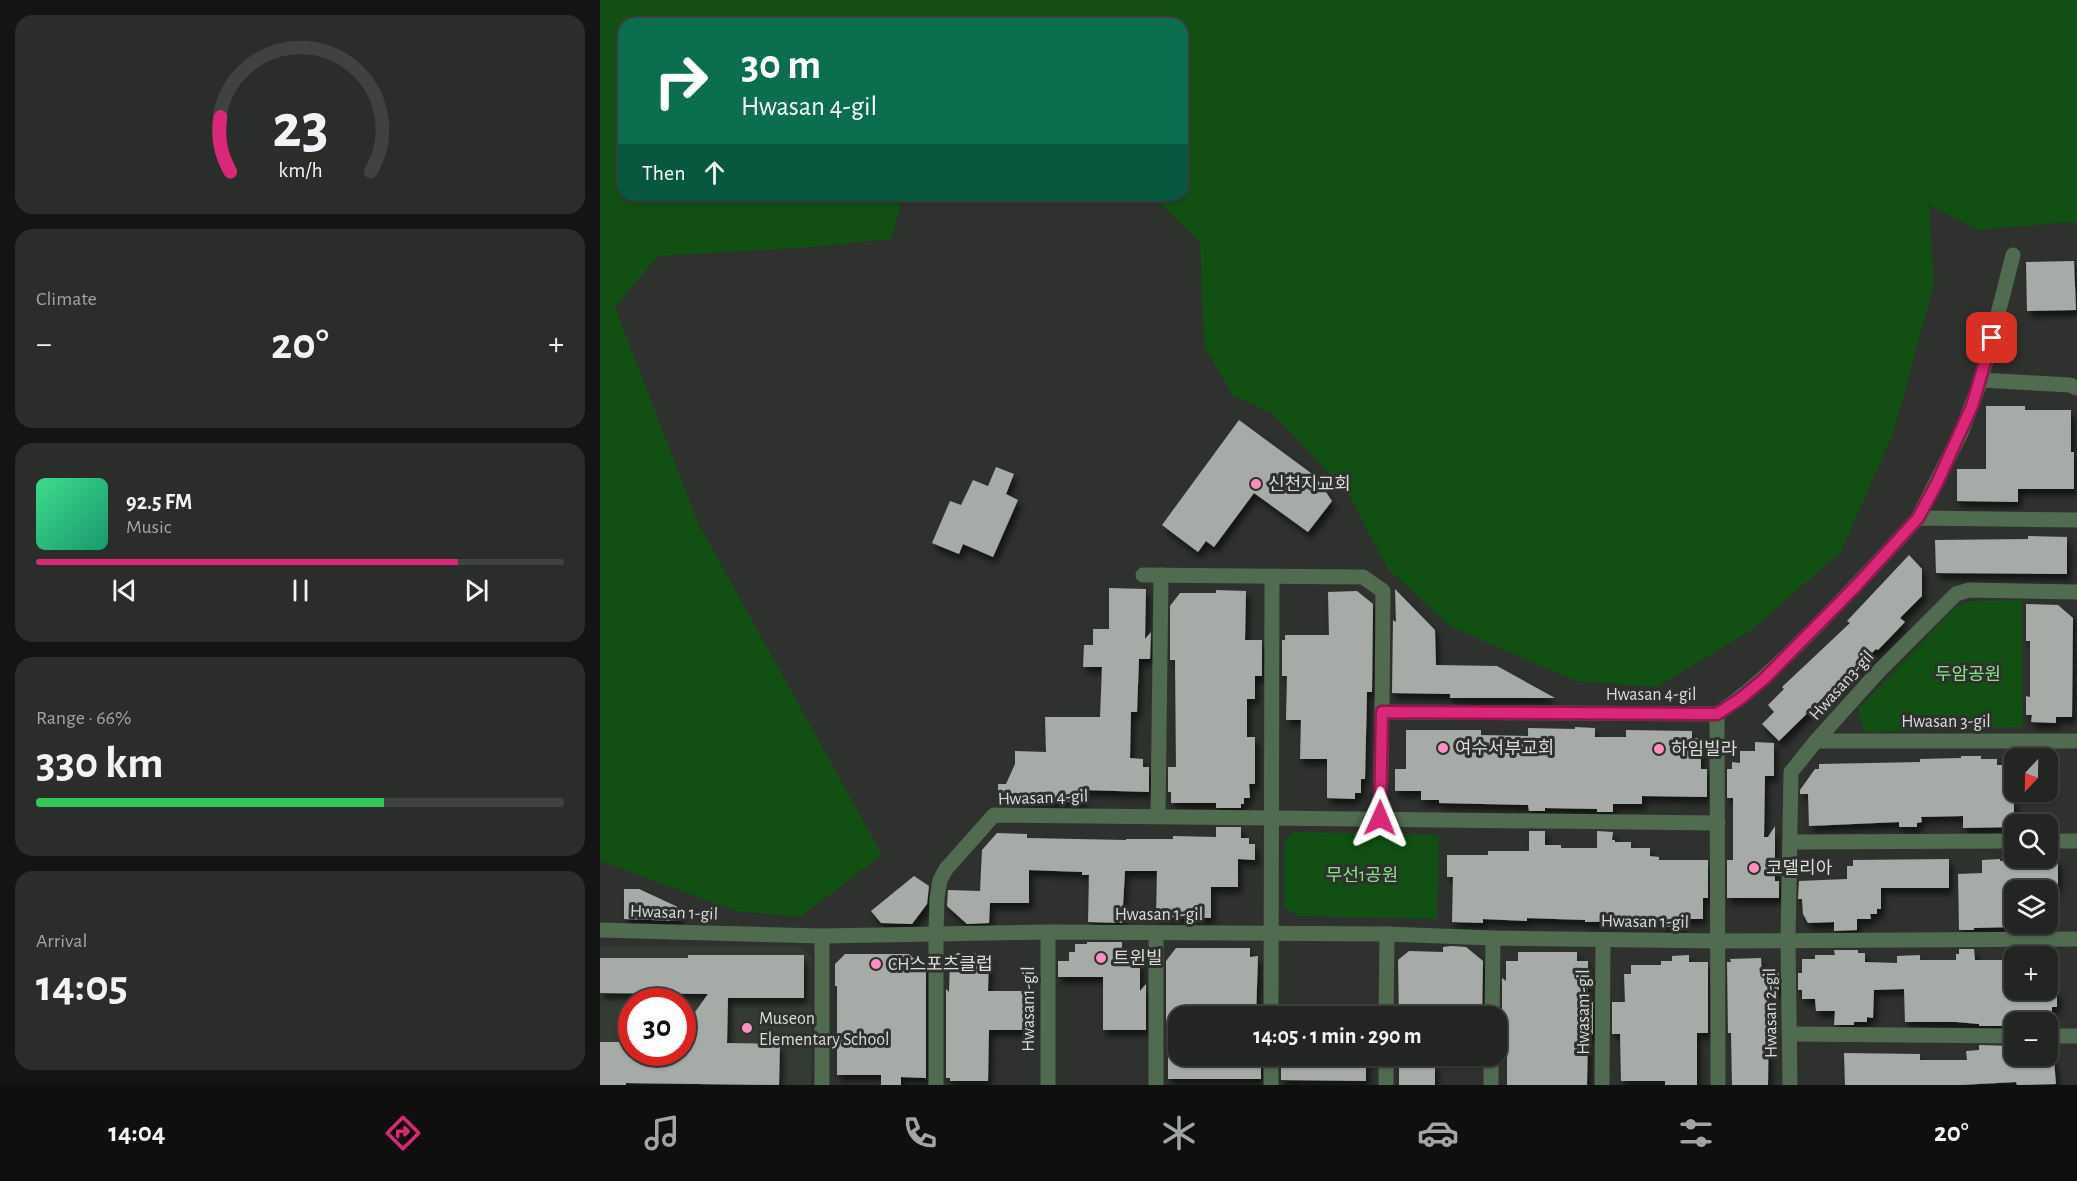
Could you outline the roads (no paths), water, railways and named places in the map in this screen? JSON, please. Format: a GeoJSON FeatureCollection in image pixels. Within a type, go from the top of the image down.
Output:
{"type":"FeatureCollection","features":[{"type":"Feature","properties":{"kind":"street"},"geometry":{"type":"LineString","coordinates":[[2013,255],[1981,380],[2070,385],[2077,388]]}},
{"type":"Feature","properties":{"kind":"street","name":"Hwasan 4-gil"},"geometry":{"type":"LineString","coordinates":[[1382,712],[1717,714],[1764,679],[1856,586],[1918,518],[1961,433],[1981,380]]}},
{"type":"Feature","properties":{"kind":"street"},"geometry":{"type":"LineString","coordinates":[[1918,518],[2077,520]]}},
{"type":"Feature","properties":{"kind":"street"},"geometry":{"type":"LineString","coordinates":[[1143,574],[1363,577],[1383,591],[1380,818]]}},
{"type":"Feature","properties":{"kind":"street"},"geometry":{"type":"LineString","coordinates":[[1158,815],[1161,575]]}},
{"type":"Feature","properties":{"kind":"street"},"geometry":{"type":"LineString","coordinates":[[1271,1006],[1272,576]]}},
{"type":"Feature","properties":{"kind":"street","name":"Hwasan3-gil"},"geometry":{"type":"LineString","coordinates":[[1788,940],[1791,772],[1816,741],[1879,671],[1956,594],[1969,590],[2077,592]]}},
{"type":"Feature","properties":{"kind":"street"},"geometry":{"type":"LineString","coordinates":[[1717,714],[1718,1085]]}},
{"type":"Feature","properties":{"kind":"street","name":"Hwasan 3-gil"},"geometry":{"type":"LineString","coordinates":[[1816,741],[2077,741]]}},
{"type":"Feature","properties":{"kind":"street","name":"Hwasan 4-gil"},"geometry":{"type":"LineString","coordinates":[[936,933],[940,880],[946,869],[994,815],[1158,815],[1718,823]]}},
{"type":"Feature","properties":{"kind":"street"},"geometry":{"type":"LineString","coordinates":[[1790,842],[2004,841]]}},
{"type":"Feature","properties":{"kind":"street"},"geometry":{"type":"LineString","coordinates":[[2058,841],[2077,841]]}},
{"type":"Feature","properties":{"kind":"street","name":"Hwasan 1-gil"},"geometry":{"type":"LineString","coordinates":[[600,930],[822,936],[1048,932],[1387,934],[1718,941],[2077,939]]}},
{"type":"Feature","properties":{"kind":"street","name":"Hwasan1-gil"},"geometry":{"type":"LineString","coordinates":[[1048,932],[1048,1085]]}},
{"type":"Feature","properties":{"kind":"street"},"geometry":{"type":"LineString","coordinates":[[936,933],[936,1085]]}},
{"type":"Feature","properties":{"kind":"street"},"geometry":{"type":"LineString","coordinates":[[1156,934],[1156,1085]]}},
{"type":"Feature","properties":{"kind":"street"},"geometry":{"type":"LineString","coordinates":[[1386,1006],[1387,934]]}},
{"type":"Feature","properties":{"kind":"street"},"geometry":{"type":"LineString","coordinates":[[822,936],[822,1085]]}},
{"type":"Feature","properties":{"kind":"street"},"geometry":{"type":"LineString","coordinates":[[1492,1006],[1493,938]]}},
{"type":"Feature","properties":{"kind":"street","name":"Hwasan1-gil"},"geometry":{"type":"LineString","coordinates":[[1602,1085],[1603,940]]}},
{"type":"Feature","properties":{"kind":"street","name":"Hwasan 2-gil"},"geometry":{"type":"LineString","coordinates":[[1788,940],[1790,1085]]}},
{"type":"Feature","properties":{"kind":"street"},"geometry":{"type":"LineString","coordinates":[[1790,1034],[2004,1036]]}},
{"type":"Feature","properties":{"kind":"street"},"geometry":{"type":"LineString","coordinates":[[2058,1036],[2077,1036]]}},
{"type":"Feature","properties":{"kind":"street"},"geometry":{"type":"LineString","coordinates":[[1271,1066],[1271,1085]]}},
{"type":"Feature","properties":{"kind":"street"},"geometry":{"type":"LineString","coordinates":[[1386,1066],[1386,1085]]}},
{"type":"Feature","properties":{"kind":"street"},"geometry":{"type":"LineString","coordinates":[[1491,1066],[1491,1085]]}},
{"type":"Feature","properties":{"kind":"place","name":"신천지교회"},"geometry":{"type":"Point","coordinates":[1256,484]}},
{"type":"Feature","properties":{"kind":"place","name":"여수서부교회"},"geometry":{"type":"Point","coordinates":[1443,748]}},
{"type":"Feature","properties":{"kind":"place","name":"하임빌라"},"geometry":{"type":"Point","coordinates":[1659,749]}},
{"type":"Feature","properties":{"kind":"place","name":"코델리아"},"geometry":{"type":"Point","coordinates":[1754,868]}},
{"type":"Feature","properties":{"kind":"place","name":"트윈빌"},"geometry":{"type":"Point","coordinates":[1101,958]}},
{"type":"Feature","properties":{"kind":"place","name":"CH스포츠클럽"},"geometry":{"type":"Point","coordinates":[876,964]}},
{"type":"Feature","properties":{"kind":"place","name":"Museon Elementary School"},"geometry":{"type":"Point","coordinates":[747,1028]}},
{"type":"Feature","properties":{"kind":"park label","name":"두암공원"},"geometry":{"type":"Point","coordinates":[1968,674]}},
{"type":"Feature","properties":{"kind":"park label","name":"무선1공원"},"geometry":{"type":"Point","coordinates":[1362,875]}}]}
